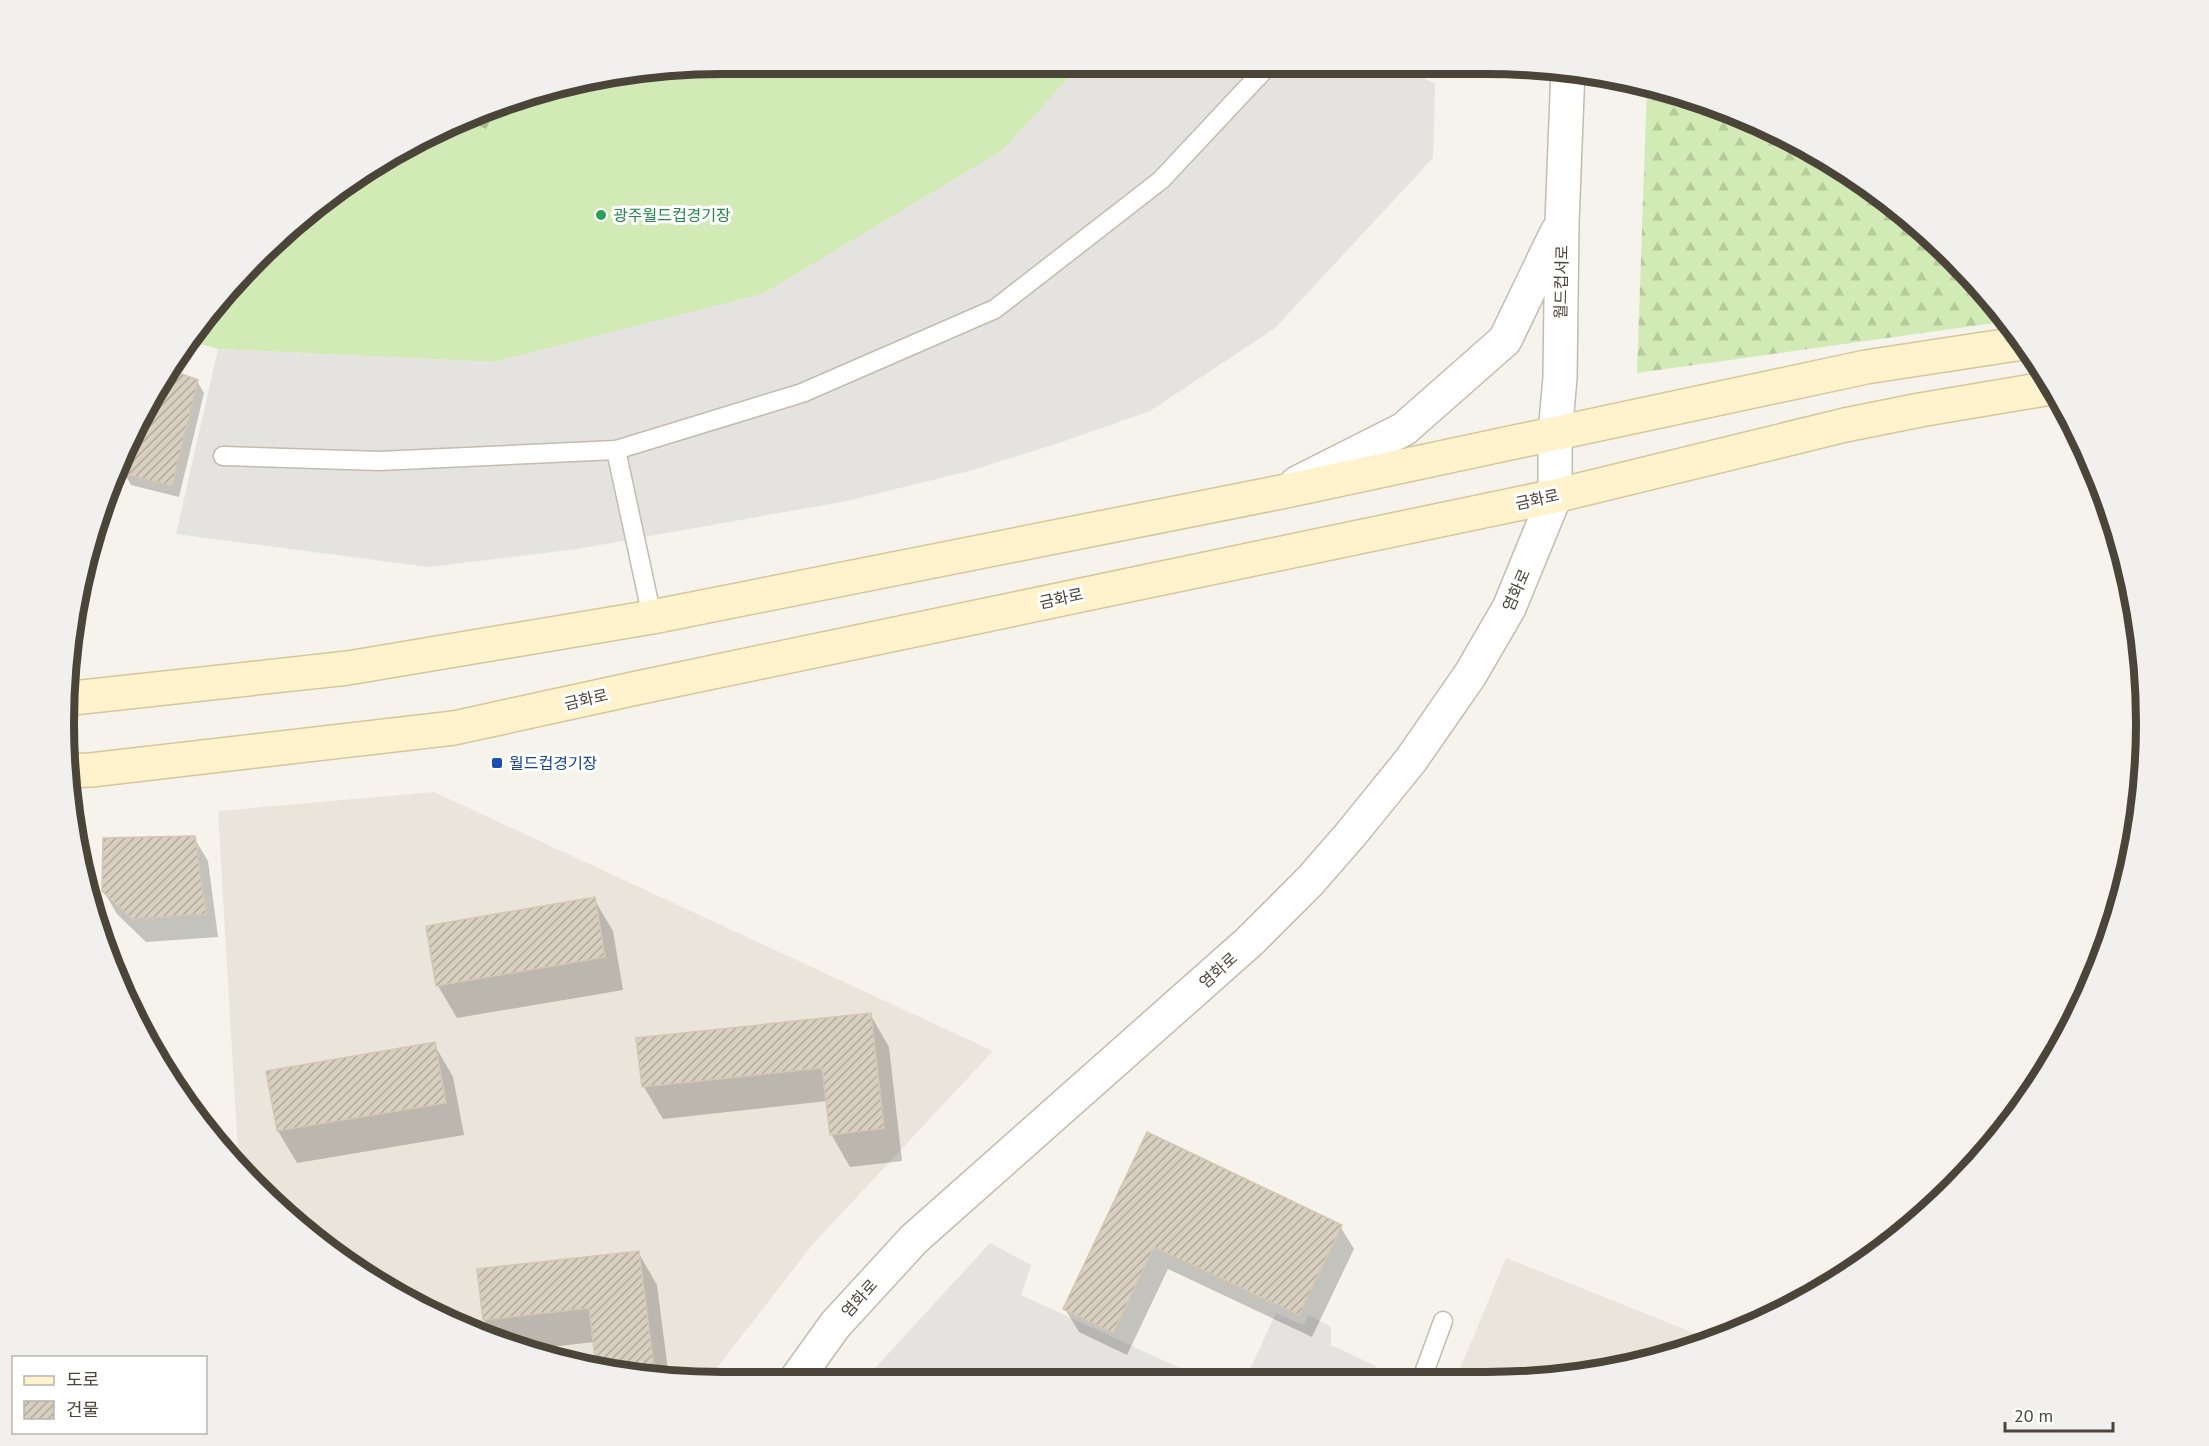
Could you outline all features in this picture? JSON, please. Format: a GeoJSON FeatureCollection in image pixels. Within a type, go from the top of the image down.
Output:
{"type":"FeatureCollection","features":[{"type":"Feature","properties":{"kind":"main road"},"geometry":{"type":"LineString","coordinates":[[75,698],[348,668],[652,617],[1281,492],[1866,367],[2013,345]]}},
{"type":"Feature","properties":{"kind":"main road","name":"금화로"},"geometry":{"type":"LineString","coordinates":[[76,771],[454,729],[648,685],[1555,496],[1845,425],[2043,389]]}},
{"type":"Feature","properties":{"kind":"street","name":"월드컵서로"},"geometry":{"type":"LineString","coordinates":[[1555,496],[1555,433],[1560,378],[1562,222],[1568,79]]}},
{"type":"Feature","properties":{"kind":"street"},"geometry":{"type":"LineString","coordinates":[[1281,492],[1404,429],[1505,340],[1562,222]]}},
{"type":"Feature","properties":{"kind":"street","name":"염화로"},"geometry":{"type":"LineString","coordinates":[[801,1372],[835,1325],[914,1239],[1250,941],[1310,881],[1351,834],[1411,760],[1470,675],[1509,608],[1555,496]]}},
{"type":"Feature","properties":{"kind":"lane"},"geometry":{"type":"LineString","coordinates":[[223,456],[379,461],[616,450],[802,393],[995,309],[1161,180],[1260,74]]}},
{"type":"Feature","properties":{"kind":"lane"},"geometry":{"type":"LineString","coordinates":[[616,450],[652,617]]}},
{"type":"Feature","properties":{"kind":"lane"},"geometry":{"type":"LineString","coordinates":[[1424,1372],[1443,1321]]}},
{"type":"Feature","properties":{"kind":"shaded area"},"geometry":{"type":"Polygon","coordinates":[[[1072,74],[1417,74],[1435,84],[1433,158],[1275,328],[1150,411],[973,470],[847,501],[577,549],[429,567],[176,534],[218,349],[494,362],[763,294],[1002,151],[1072,74]]]}},
{"type":"Feature","properties":{"kind":"shaded area"},"geometry":{"type":"Polygon","coordinates":[[[434,792],[993,1051],[813,1244],[714,1372],[638,1367],[596,1360],[514,1338],[436,1306],[362,1263],[295,1211],[238,1154],[218,811],[434,792]]]}},
{"type":"Feature","properties":{"kind":"shaded area"},"geometry":{"type":"Polygon","coordinates":[[[990,1243],[1031,1265],[1021,1295],[1189,1372],[872,1372],[990,1243]]]}},
{"type":"Feature","properties":{"kind":"shaded area"},"geometry":{"type":"Polygon","coordinates":[[[1506,1258],[1701,1336],[1613,1360],[1571,1367],[1528,1371],[1459,1372],[1506,1258]]]}},
{"type":"Feature","properties":{"kind":"shaded area"},"geometry":{"type":"Polygon","coordinates":[[[1276,1313],[1303,1325],[1309,1315],[1331,1327],[1331,1345],[1376,1366],[1374,1372],[1249,1372],[1276,1313]]]}},
{"type":"Feature","properties":{"kind":"green space","name":"광주월드컵경기장"},"geometry":{"type":"Polygon","coordinates":[[[1072,74],[1002,151],[763,294],[494,362],[218,349],[197,343],[235,295],[264,264],[328,208],[362,183],[436,140],[514,108],[596,86],[681,75],[1072,74]]]}},
{"type":"Feature","properties":{"kind":"green space"},"geometry":{"type":"Polygon","coordinates":[[[1647,94],[1695,108],[1735,123],[1773,140],[1847,183],[1914,235],[1945,264],[1997,323],[1637,373],[1647,94]]]}},
{"type":"Feature","properties":{"kind":"building"},"geometry":{"type":"Polygon","coordinates":[[[177,372],[198,380],[172,486],[123,473],[140,436],[177,372]]]}},
{"type":"Feature","properties":{"kind":"building"},"geometry":{"type":"Polygon","coordinates":[[[195,836],[206,914],[132,919],[102,891],[103,838],[195,836]]]}},
{"type":"Feature","properties":{"kind":"building"},"geometry":{"type":"Polygon","coordinates":[[[595,897],[605,957],[436,986],[426,926],[595,897]]]}},
{"type":"Feature","properties":{"kind":"building"},"geometry":{"type":"Polygon","coordinates":[[[871,1013],[884,1128],[830,1135],[822,1068],[642,1087],[636,1038],[871,1013]]]}},
{"type":"Feature","properties":{"kind":"building"},"geometry":{"type":"Polygon","coordinates":[[[435,1042],[446,1103],[277,1131],[266,1071],[435,1042]]]}},
{"type":"Feature","properties":{"kind":"building"},"geometry":{"type":"Polygon","coordinates":[[[1147,1132],[1342,1225],[1299,1315],[1154,1247],[1113,1333],[1063,1309],[1147,1132]]]}},
{"type":"Feature","properties":{"kind":"building"},"geometry":{"type":"Polygon","coordinates":[[[639,1251],[654,1367],[638,1367],[595,1360],[589,1308],[483,1320],[477,1269],[639,1251]]]}},
{"type":"Feature","properties":{"kind":"place","name":"광주월드컵경기장"},"geometry":{"type":"Point","coordinates":[601,215]}},
{"type":"Feature","properties":{"kind":"place","name":"월드컵경기장"},"geometry":{"type":"Point","coordinates":[497,763]}}]}
